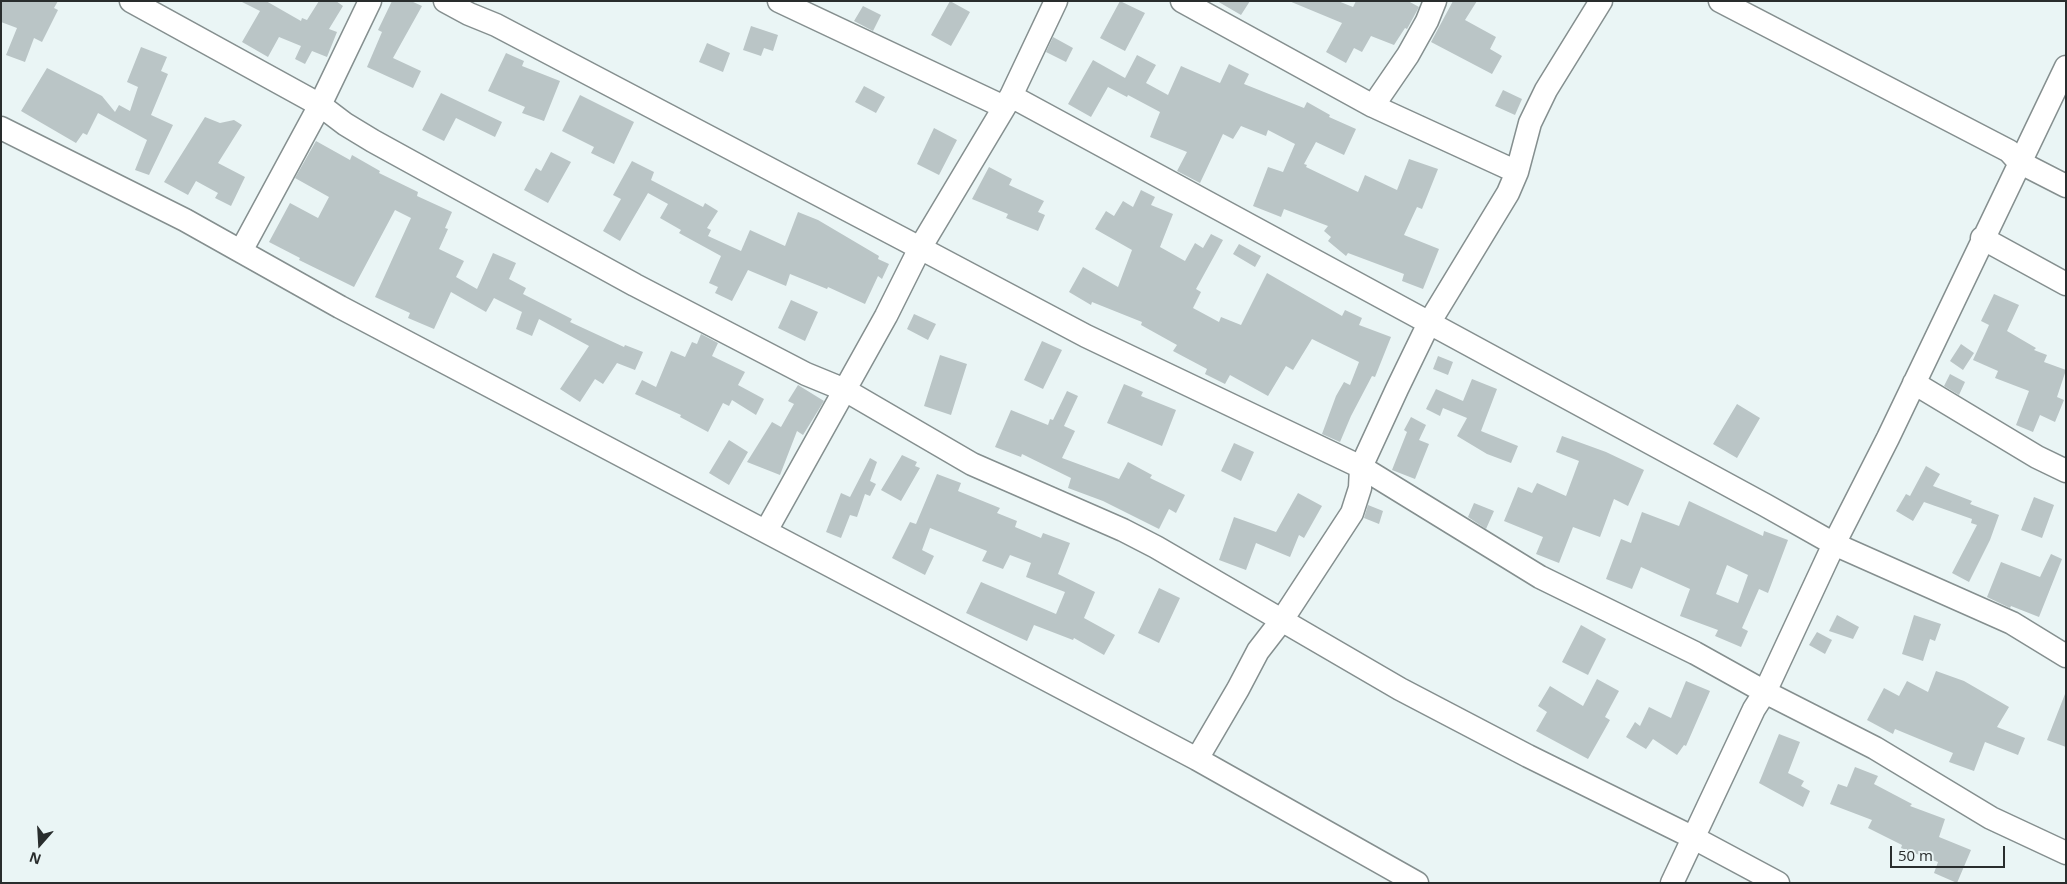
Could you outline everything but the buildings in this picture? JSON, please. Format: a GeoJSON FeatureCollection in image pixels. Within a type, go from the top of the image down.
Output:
{"type":"FeatureCollection","features":[{"type":"Feature","properties":{"kind":"street"},"geometry":{"type":"LineString","coordinates":[[130,1],[320,105],[345,124],[373,141],[635,285],[806,374],[844,390],[972,464],[1123,530],[1400,689],[1528,756],[1694,838],[1778,883]]}},
{"type":"Feature","properties":{"kind":"street"},"geometry":{"type":"LineString","coordinates":[[240,251],[320,105],[370,1]]}},
{"type":"Feature","properties":{"kind":"street"},"geometry":{"type":"LineString","coordinates":[[445,1],[469,14],[496,25],[1086,336],[1361,467],[1540,577],[1695,653],[1764,692],[1875,748],[1991,818],[2066,853]]}},
{"type":"Feature","properties":{"kind":"street"},"geometry":{"type":"LineString","coordinates":[[779,1],[1008,102],[1430,323],[1834,544],[2012,623],[2066,656]]}},
{"type":"Feature","properties":{"kind":"street"},"geometry":{"type":"LineString","coordinates":[[766,531],[886,316],[920,248],[1008,102],[1056,1]]}},
{"type":"Feature","properties":{"kind":"street"},"geometry":{"type":"LineString","coordinates":[[1182,1],[1373,106],[1517,172]]}},
{"type":"Feature","properties":{"kind":"street"},"geometry":{"type":"LineString","coordinates":[[1373,106],[1408,55],[1427,21],[1435,1]]}},
{"type":"Feature","properties":{"kind":"street"},"geometry":{"type":"LineString","coordinates":[[1197,759],[1258,651],[1282,620],[1352,513],[1360,488],[1361,467],[1430,323],[1508,193],[1517,172],[1530,123],[1546,90],[1601,1]]}},
{"type":"Feature","properties":{"kind":"street"},"geometry":{"type":"LineString","coordinates":[[1720,1],[2009,151],[2019,162],[2066,186]]}},
{"type":"Feature","properties":{"kind":"street"},"geometry":{"type":"LineString","coordinates":[[1672,883],[1754,708],[1764,692],[1834,544],[1888,438],[1982,238],[2066,67]]}},
{"type":"Feature","properties":{"kind":"street"},"geometry":{"type":"LineString","coordinates":[[1,128],[73,162],[185,220],[349,312],[1197,759],[1417,883]]}},
{"type":"Feature","properties":{"kind":"street"},"geometry":{"type":"LineString","coordinates":[[1489,160],[1508,193]]}},
{"type":"Feature","properties":{"kind":"street"},"geometry":{"type":"LineString","coordinates":[[1982,238],[2066,284]]}},
{"type":"Feature","properties":{"kind":"street"},"geometry":{"type":"LineString","coordinates":[[1914,383],[2037,457],[2066,472]]}}]}
